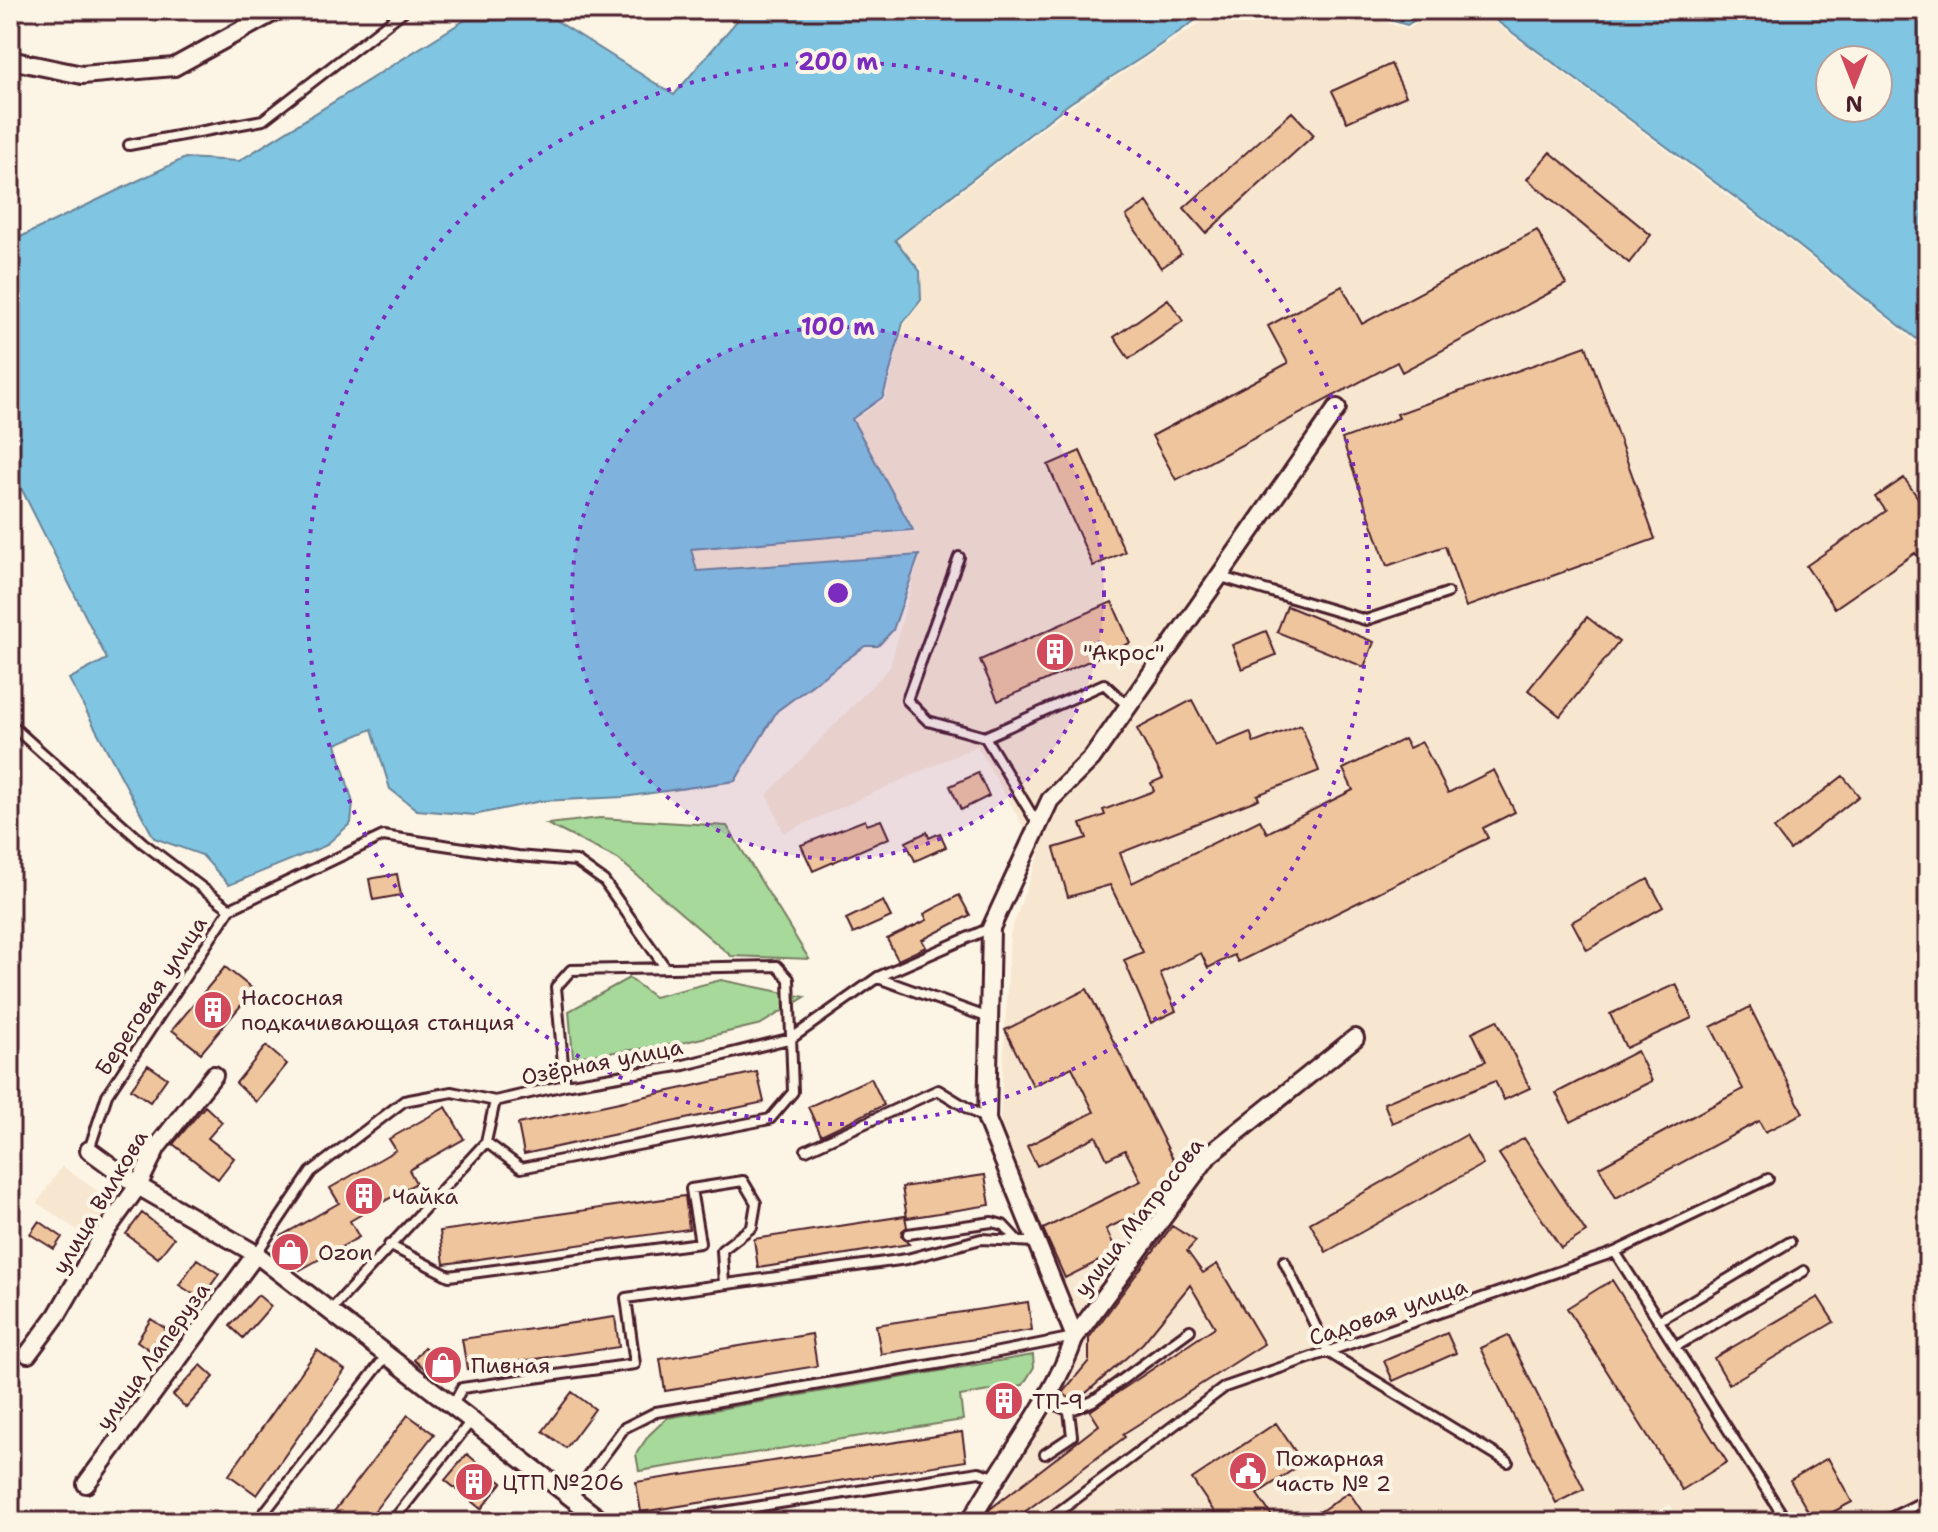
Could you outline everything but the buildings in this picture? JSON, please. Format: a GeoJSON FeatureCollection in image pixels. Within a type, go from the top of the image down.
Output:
{"type":"FeatureCollection","features":[{"type":"Feature","properties":{"kind":"street"},"geometry":{"type":"LineString","coordinates":[[10,60],[82,75],[174,67],[278,10]]}},
{"type":"Feature","properties":{"kind":"street"},"geometry":{"type":"LineString","coordinates":[[1075,1337],[1026,1242],[987,1120],[991,928],[1050,800],[1092,758],[1337,408]]}},
{"type":"Feature","properties":{"kind":"street","name":"улица Матросова"},"geometry":{"type":"LineString","coordinates":[[970,1522],[1064,1369],[1075,1337],[1209,1155],[1355,1038]]}},
{"type":"Feature","properties":{"kind":"street","name":"улица Вилкова"},"geometry":{"type":"LineString","coordinates":[[28,1354],[57,1315],[105,1232],[138,1186],[157,1147],[214,1075]]}},
{"type":"Feature","properties":{"kind":"street"},"geometry":{"type":"LineString","coordinates":[[89,1150],[138,1186],[256,1254],[603,1522]]}},
{"type":"Feature","properties":{"kind":"street","name":"улица Лаперуза"},"geometry":{"type":"LineString","coordinates":[[86,1484],[256,1254]]}},
{"type":"Feature","properties":{"kind":"lane"},"geometry":{"type":"LineString","coordinates":[[129,145],[263,120],[405,10]]}},
{"type":"Feature","properties":{"kind":"lane"},"geometry":{"type":"LineString","coordinates":[[959,557],[907,700],[928,721],[985,737],[1104,684],[1128,706]]}},
{"type":"Feature","properties":{"kind":"lane"},"geometry":{"type":"LineString","coordinates":[[1221,577],[1366,620],[1447,593]]}},
{"type":"Feature","properties":{"kind":"lane"},"geometry":{"type":"LineString","coordinates":[[10,724],[143,843],[230,909],[383,836],[518,856],[576,861],[604,881],[665,967]]}},
{"type":"Feature","properties":{"kind":"lane"},"geometry":{"type":"LineString","coordinates":[[985,737],[1038,826]]}},
{"type":"Feature","properties":{"kind":"lane","name":"Береговая улица"},"geometry":{"type":"LineString","coordinates":[[89,1150],[107,1095],[230,909]]}},
{"type":"Feature","properties":{"kind":"lane","name":"Озёрная улица"},"geometry":{"type":"LineString","coordinates":[[256,1254],[311,1172],[404,1101],[452,1092],[495,1101],[565,1085],[684,1065],[792,1038],[878,977],[991,928]]}},
{"type":"Feature","properties":{"kind":"lane"},"geometry":{"type":"LineString","coordinates":[[486,1142],[521,1168],[770,1119],[793,1092],[789,979],[777,966],[571,970],[556,987],[565,1085]]}},
{"type":"Feature","properties":{"kind":"lane"},"geometry":{"type":"LineString","coordinates":[[878,977],[989,1018]]}},
{"type":"Feature","properties":{"kind":"lane"},"geometry":{"type":"LineString","coordinates":[[806,1150],[938,1090],[987,1120]]}},
{"type":"Feature","properties":{"kind":"lane"},"geometry":{"type":"LineString","coordinates":[[330,1311],[486,1142],[495,1101]]}},
{"type":"Feature","properties":{"kind":"lane","name":"Садовая улица"},"geometry":{"type":"LineString","coordinates":[[1045,1522],[1225,1387],[1615,1252],[1768,1179]]}},
{"type":"Feature","properties":{"kind":"lane"},"geometry":{"type":"LineString","coordinates":[[389,1245],[449,1276],[700,1243],[691,1189],[743,1181],[756,1203],[752,1227],[722,1250],[724,1284]]}},
{"type":"Feature","properties":{"kind":"lane"},"geometry":{"type":"LineString","coordinates":[[908,1234],[992,1222],[1003,1225],[1026,1242]]}},
{"type":"Feature","properties":{"kind":"lane"},"geometry":{"type":"LineString","coordinates":[[452,1406],[462,1388],[635,1364],[626,1298],[907,1259],[981,1239],[1026,1242]]}},
{"type":"Feature","properties":{"kind":"lane"},"geometry":{"type":"LineString","coordinates":[[1658,1321],[1790,1242]]}},
{"type":"Feature","properties":{"kind":"lane"},"geometry":{"type":"LineString","coordinates":[[1615,1252],[1787,1522]]}},
{"type":"Feature","properties":{"kind":"lane"},"geometry":{"type":"LineString","coordinates":[[1284,1261],[1328,1352],[1508,1462]]}},
{"type":"Feature","properties":{"kind":"lane"},"geometry":{"type":"LineString","coordinates":[[1675,1347],[1804,1271]]}},
{"type":"Feature","properties":{"kind":"lane"},"geometry":{"type":"LineString","coordinates":[[1044,1400],[1069,1411],[1093,1401],[1190,1330]]}},
{"type":"Feature","properties":{"kind":"lane"},"geometry":{"type":"LineString","coordinates":[[572,1498],[624,1428],[656,1412],[1075,1337]]}},
{"type":"Feature","properties":{"kind":"lane"},"geometry":{"type":"LineString","coordinates":[[257,1522],[387,1355]]}},
{"type":"Feature","properties":{"kind":"lane"},"geometry":{"type":"LineString","coordinates":[[1045,1454],[1072,1436],[1069,1411]]}},
{"type":"Feature","properties":{"kind":"lane"},"geometry":{"type":"LineString","coordinates":[[392,1522],[471,1420]]}},
{"type":"Feature","properties":{"kind":"lane"},"geometry":{"type":"LineString","coordinates":[[659,1522],[979,1472],[995,1477]]}},
{"type":"Feature","properties":{"kind":"lane"},"geometry":{"type":"LineString","coordinates":[[1882,1522],[1928,1499]]}},
{"type":"Feature","properties":{"kind":"shaded area"},"geometry":{"type":"Polygon","coordinates":[[[1220,10],[1344,10],[1408,29],[1439,10],[1478,10],[1786,239],[1928,352],[1928,1522],[1681,1522],[1670,1505],[1637,1522],[1483,1522],[1480,1517],[1471,1522],[987,1522],[1084,1350],[1000,1121],[1010,934],[1039,854],[977,746],[784,833],[767,795],[890,667],[920,554],[697,571],[691,549],[916,532],[853,421],[885,399],[905,324],[922,301],[922,270],[897,241],[1072,106],[1220,10]]]}},
{"type":"Feature","properties":{"kind":"shaded area"},"geometry":{"type":"Polygon","coordinates":[[[62,1166],[113,1202],[89,1238],[37,1203],[62,1166]]]}},
{"type":"Feature","properties":{"kind":"green space"},"geometry":{"type":"Polygon","coordinates":[[[600,818],[727,826],[809,959],[731,956],[618,859],[547,824],[600,818]]]}},
{"type":"Feature","properties":{"kind":"green space"},"geometry":{"type":"Polygon","coordinates":[[[629,978],[654,997],[721,980],[805,997],[761,1024],[673,1045],[573,1057],[569,1011],[629,978]]]}},
{"type":"Feature","properties":{"kind":"green space"},"geometry":{"type":"Polygon","coordinates":[[[1033,1355],[1034,1367],[1023,1385],[960,1396],[963,1420],[639,1471],[636,1454],[649,1435],[667,1418],[1033,1355]]]}},
{"type":"Feature","properties":{"kind":"water"},"geometry":{"type":"Polygon","coordinates":[[[746,10],[1210,10],[1070,103],[895,240],[920,271],[921,300],[903,323],[883,397],[852,419],[913,530],[691,549],[697,571],[919,555],[893,630],[878,646],[865,646],[777,711],[735,781],[624,797],[541,801],[474,815],[417,810],[390,789],[372,729],[336,744],[353,803],[351,823],[325,846],[229,885],[202,855],[154,838],[69,679],[107,659],[10,466],[10,242],[185,158],[239,161],[465,20],[552,18],[674,95],[746,10]]]}},
{"type":"Feature","properties":{"kind":"water"},"geometry":{"type":"Polygon","coordinates":[[[1356,10],[1431,10],[1407,25],[1356,10]]]}},
{"type":"Feature","properties":{"kind":"water"},"geometry":{"type":"Polygon","coordinates":[[[1482,10],[1928,10],[1928,348],[1770,223],[1482,10]]]}},
{"type":"Feature","properties":{"kind":"place","name":"\"Акрос\""},"geometry":{"type":"Point","coordinates":[1055,652]}},
{"type":"Feature","properties":{"kind":"place","name":"Насосная подкачивающая станция"},"geometry":{"type":"Point","coordinates":[213,1010]}},
{"type":"Feature","properties":{"kind":"place","name":"Чайка"},"geometry":{"type":"Point","coordinates":[364,1196]}},
{"type":"Feature","properties":{"kind":"place","name":"Ozon"},"geometry":{"type":"Point","coordinates":[290,1252]}},
{"type":"Feature","properties":{"kind":"place","name":"Пивная"},"geometry":{"type":"Point","coordinates":[443,1365]}},
{"type":"Feature","properties":{"kind":"place","name":"ТП-9"},"geometry":{"type":"Point","coordinates":[1004,1401]}},
{"type":"Feature","properties":{"kind":"place","name":"Пожарная часть № 2"},"geometry":{"type":"Point","coordinates":[1248,1471]}},
{"type":"Feature","properties":{"kind":"place","name":"ЦТП №206"},"geometry":{"type":"Point","coordinates":[474,1482]}}]}
